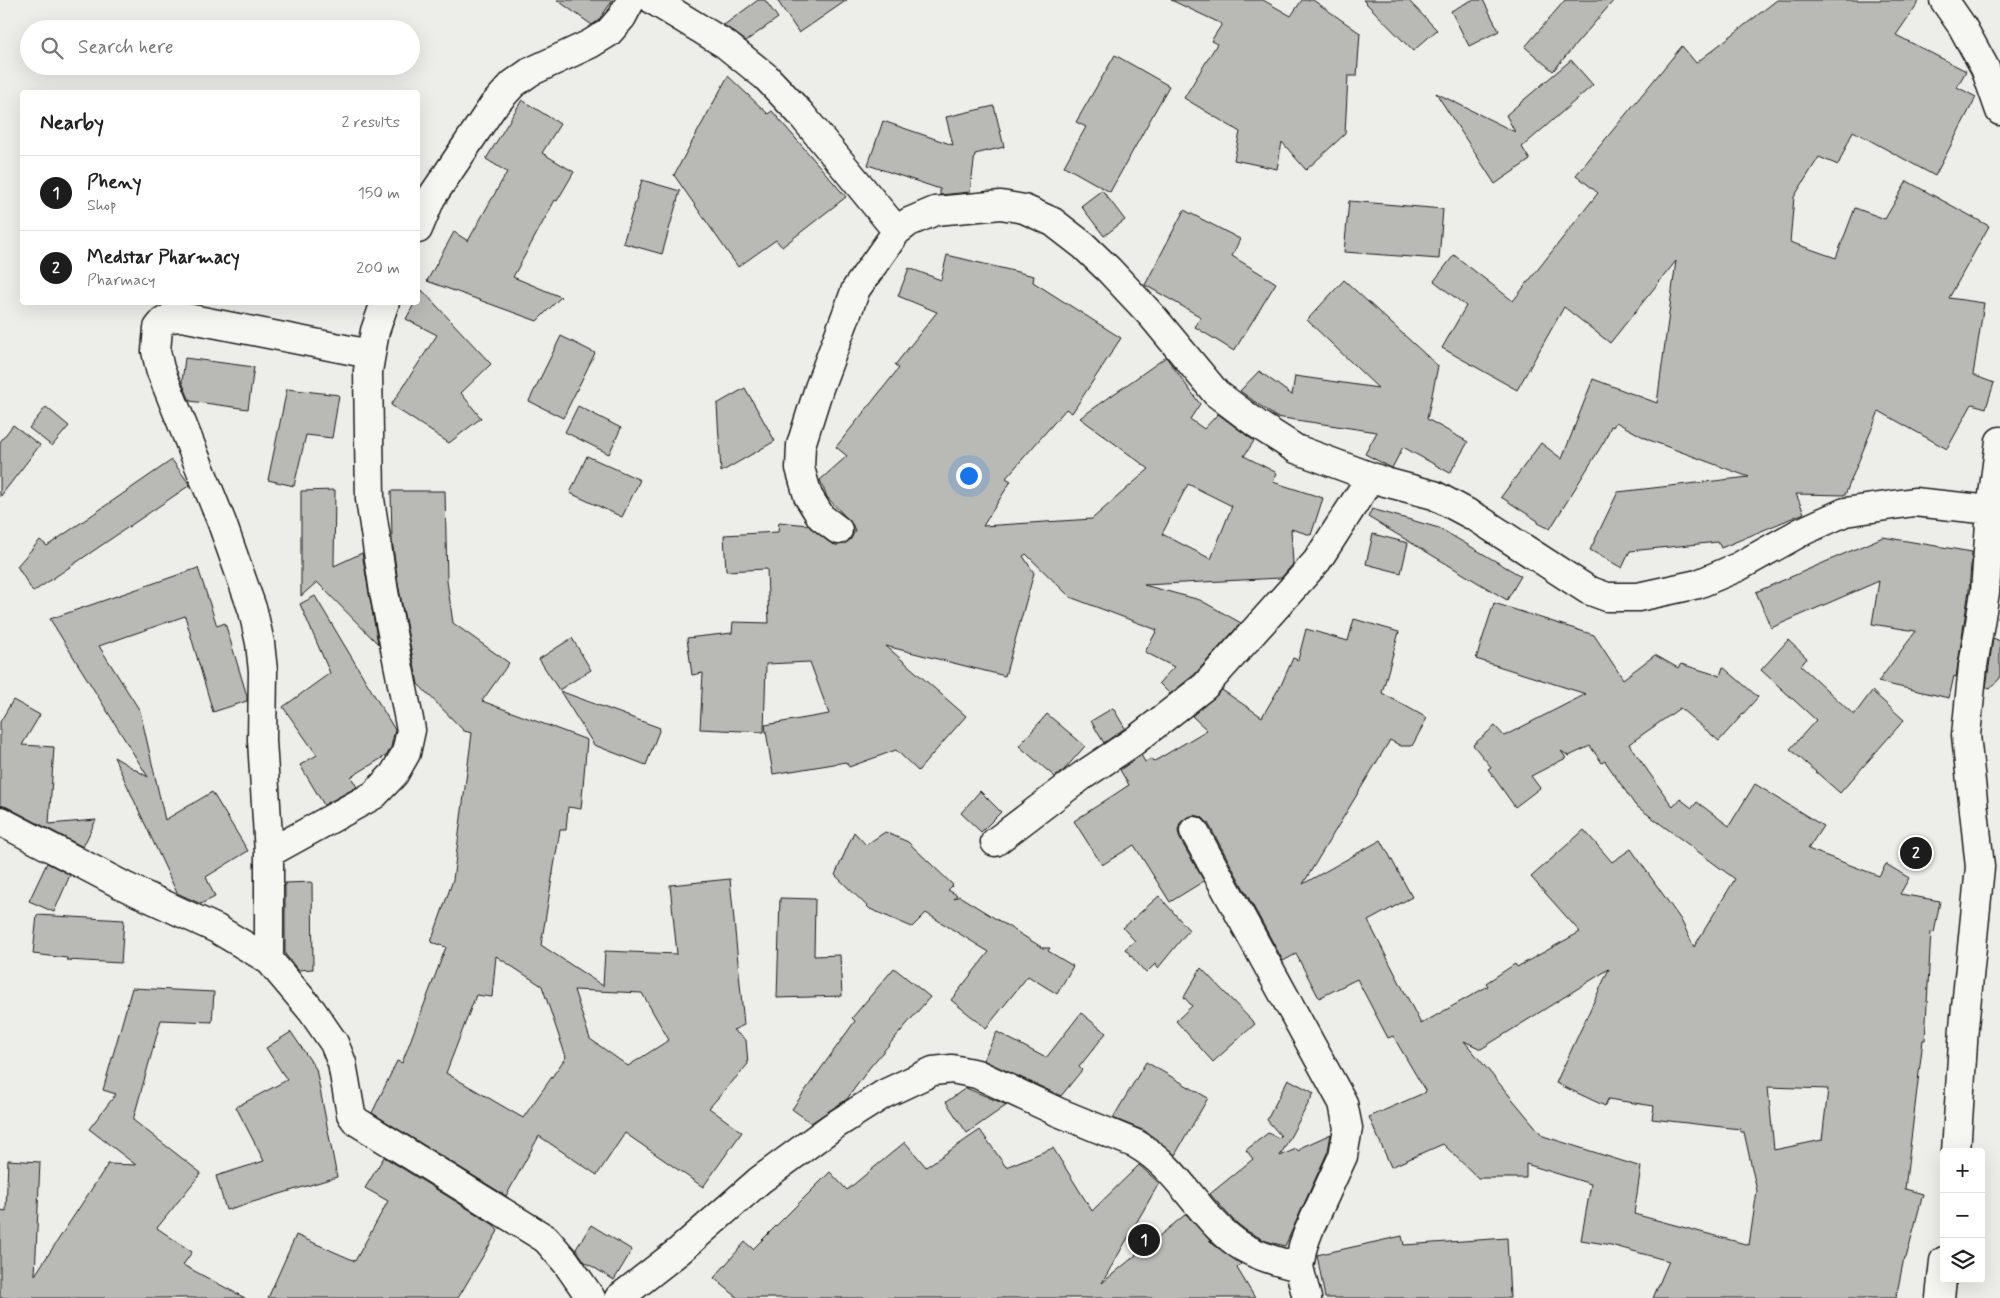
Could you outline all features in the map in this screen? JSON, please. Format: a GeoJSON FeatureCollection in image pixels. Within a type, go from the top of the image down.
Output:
{"type":"FeatureCollection","features":[{"type":"Feature","properties":{"kind":"street"},"geometry":{"type":"LineString","coordinates":[[420,225],[432,198],[493,106],[513,84],[530,72],[590,44],[608,33],[622,17],[631,0]]}},
{"type":"Feature","properties":{"kind":"street"},"geometry":{"type":"LineString","coordinates":[[653,0],[725,44],[766,77],[800,113],[897,231]]}},
{"type":"Feature","properties":{"kind":"street"},"geometry":{"type":"LineString","coordinates":[[1944,0],[1962,26],[1985,68],[2000,111]]}},
{"type":"Feature","properties":{"kind":"street"},"geometry":{"type":"LineString","coordinates":[[838,530],[821,517],[808,496],[800,468],[800,446],[819,388],[856,289],[897,231],[909,222],[935,211],[1001,205],[1024,209],[1053,222],[1084,246],[1153,317],[1216,393],[1257,424],[1296,449],[1371,477],[1443,499],[1477,518],[1588,590],[1608,597],[1638,597],[1698,584],[1738,567],[1801,532],[1844,512],[1914,502],[1991,510]]}},
{"type":"Feature","properties":{"kind":"street"},"geometry":{"type":"LineString","coordinates":[[269,853],[374,795],[394,774],[406,753],[408,745],[411,730],[384,592],[370,499],[368,371],[375,331],[384,305]]}},
{"type":"Feature","properties":{"kind":"street"},"geometry":{"type":"LineString","coordinates":[[269,960],[269,853],[262,740],[263,671],[258,635],[253,611],[222,523],[160,369],[156,351],[158,328],[170,318],[182,317],[370,354]]}},
{"type":"Feature","properties":{"kind":"street"},"geometry":{"type":"LineString","coordinates":[[1956,1148],[1964,1027],[1990,866],[1966,735],[1973,666],[1985,592],[1991,510],[2000,441]]}},
{"type":"Feature","properties":{"kind":"street"},"geometry":{"type":"LineString","coordinates":[[995,842],[1082,776],[1133,742],[1205,686],[1317,561],[1371,477]]}},
{"type":"Feature","properties":{"kind":"street"},"geometry":{"type":"LineString","coordinates":[[0,821],[124,886],[217,929],[269,960],[312,1010],[334,1043],[342,1063],[351,1114],[356,1121],[546,1239],[566,1262],[591,1298]]}},
{"type":"Feature","properties":{"kind":"street"},"geometry":{"type":"LineString","coordinates":[[1194,831],[1343,1103],[1348,1128],[1343,1156],[1309,1230],[1303,1246],[1299,1267],[1307,1298]]}},
{"type":"Feature","properties":{"kind":"street"},"geometry":{"type":"LineString","coordinates":[[619,1298],[679,1251],[760,1180],[832,1127],[884,1094],[933,1071],[952,1069],[977,1074],[1004,1088],[1136,1144],[1152,1153],[1169,1169],[1208,1216],[1239,1244],[1260,1256],[1299,1267]]}},
{"type":"Feature","properties":{"kind":"street"},"geometry":{"type":"LineString","coordinates":[[1940,1298],[1942,1283]]}},
{"type":"Feature","properties":{"kind":"building"},"geometry":{"type":"Polygon","coordinates":[[[557,0],[613,0],[598,21],[592,25],[557,0]]]}},
{"type":"Feature","properties":{"kind":"building"},"geometry":{"type":"Polygon","coordinates":[[[758,0],[765,0],[778,18],[746,41],[724,25],[758,0]]]}},
{"type":"Feature","properties":{"kind":"building"},"geometry":{"type":"Polygon","coordinates":[[[777,0],[847,0],[799,33],[777,0]]]}},
{"type":"Feature","properties":{"kind":"building"},"geometry":{"type":"Polygon","coordinates":[[[1171,0],[1263,0],[1291,16],[1302,0],[1313,0],[1360,33],[1357,76],[1348,76],[1345,134],[1306,170],[1282,142],[1277,169],[1234,160],[1240,132],[1184,98],[1217,44],[1211,41],[1222,24],[1171,0]]]}},
{"type":"Feature","properties":{"kind":"building"},"geometry":{"type":"Polygon","coordinates":[[[1363,0],[1408,0],[1437,30],[1413,51],[1363,0]]]}},
{"type":"Feature","properties":{"kind":"building"},"geometry":{"type":"Polygon","coordinates":[[[1472,0],[1483,0],[1499,31],[1469,46],[1451,11],[1472,0]]]}},
{"type":"Feature","properties":{"kind":"building"},"geometry":{"type":"Polygon","coordinates":[[[1565,0],[1614,0],[1553,71],[1525,47],[1565,0]]]}},
{"type":"Feature","properties":{"kind":"building"},"geometry":{"type":"Polygon","coordinates":[[[1777,0],[1920,0],[1896,35],[1966,71],[1957,87],[1976,97],[1935,176],[1853,131],[1838,165],[1819,157],[1794,197],[1790,242],[1836,258],[1855,208],[1885,219],[1907,181],[1989,226],[1949,298],[1984,303],[1973,375],[1994,383],[1986,408],[1972,404],[1947,449],[1879,411],[1845,495],[1796,494],[1804,513],[1721,548],[1718,542],[1630,551],[1622,568],[1590,550],[1618,492],[1749,477],[1649,440],[1616,422],[1613,427],[1611,426],[1605,440],[1550,529],[1538,523],[1538,521],[1501,497],[1541,443],[1562,459],[1593,379],[1657,403],[1676,261],[1610,343],[1564,307],[1517,390],[1442,348],[1466,306],[1434,281],[1454,255],[1513,301],[1598,193],[1576,175],[1682,46],[1696,63],[1777,0]]]}},
{"type":"Feature","properties":{"kind":"building"},"geometry":{"type":"Polygon","coordinates":[[[1115,55],[1169,86],[1110,192],[1064,166],[1086,127],[1076,122],[1115,55]]]}},
{"type":"Feature","properties":{"kind":"building"},"geometry":{"type":"Polygon","coordinates":[[[1571,60],[1593,85],[1522,147],[1530,160],[1495,184],[1436,93],[1515,132],[1506,115],[1571,60]]]}},
{"type":"Feature","properties":{"kind":"building"},"geometry":{"type":"Polygon","coordinates":[[[728,76],[768,114],[772,111],[846,197],[782,247],[776,240],[738,267],[674,175],[728,76]]]}},
{"type":"Feature","properties":{"kind":"building"},"geometry":{"type":"Polygon","coordinates":[[[522,100],[560,124],[542,153],[574,172],[557,201],[555,200],[513,277],[561,297],[537,321],[427,281],[454,232],[468,241],[507,172],[486,159],[522,100]]]}},
{"type":"Feature","properties":{"kind":"building"},"geometry":{"type":"Polygon","coordinates":[[[994,106],[1004,147],[975,154],[970,192],[940,195],[940,189],[868,165],[883,121],[953,145],[946,117],[994,106]]]}},
{"type":"Feature","properties":{"kind":"building"},"geometry":{"type":"Polygon","coordinates":[[[642,180],[680,191],[662,254],[623,243],[642,180]]]}},
{"type":"Feature","properties":{"kind":"building"},"geometry":{"type":"Polygon","coordinates":[[[1102,190],[1125,220],[1104,236],[1081,206],[1102,190]]]}},
{"type":"Feature","properties":{"kind":"building"},"geometry":{"type":"Polygon","coordinates":[[[1349,201],[1443,209],[1439,259],[1344,252],[1349,201]]]}},
{"type":"Feature","properties":{"kind":"building"},"geometry":{"type":"Polygon","coordinates":[[[1184,210],[1240,239],[1232,256],[1276,283],[1234,351],[1195,327],[1201,317],[1145,285],[1184,210]]]}},
{"type":"Feature","properties":{"kind":"building"},"geometry":{"type":"Polygon","coordinates":[[[947,255],[1034,276],[1033,282],[1121,338],[1072,413],[1066,409],[1006,478],[1011,481],[983,526],[1092,519],[1149,469],[1080,418],[1166,357],[1200,404],[1190,419],[1204,429],[1218,414],[1254,441],[1244,456],[1277,473],[1273,482],[1323,498],[1311,535],[1291,529],[1293,564],[1281,578],[1144,585],[1200,600],[1241,623],[1194,675],[1170,694],[1159,683],[1174,667],[1145,652],[1157,630],[1070,597],[1026,554],[1023,556],[1034,573],[1005,676],[886,646],[966,716],[918,771],[896,750],[849,767],[846,762],[773,774],[765,725],[829,714],[810,662],[766,664],[764,732],[700,729],[703,673],[692,675],[687,638],[732,633],[733,622],[769,623],[767,569],[726,571],[724,535],[778,532],[779,522],[808,525],[829,542],[836,545],[844,544],[851,539],[855,530],[852,524],[827,497],[820,480],[847,456],[836,447],[899,368],[895,365],[937,312],[898,296],[909,268],[941,280],[947,255]],[[1188,484],[1162,534],[1211,559],[1232,506],[1188,484]]]}},
{"type":"Feature","properties":{"kind":"building"},"geometry":{"type":"Polygon","coordinates":[[[1344,280],[1438,366],[1427,419],[1468,442],[1450,473],[1403,447],[1392,468],[1365,454],[1377,432],[1276,417],[1240,391],[1259,371],[1292,395],[1295,376],[1378,388],[1307,320],[1344,280]]]}},
{"type":"Feature","properties":{"kind":"building"},"geometry":{"type":"Polygon","coordinates":[[[422,290],[491,364],[461,393],[481,418],[449,443],[391,405],[437,335],[406,319],[413,305],[420,305],[422,290]]]}},
{"type":"Feature","properties":{"kind":"building"},"geometry":{"type":"Polygon","coordinates":[[[561,336],[595,353],[563,418],[529,401],[561,336]]]}},
{"type":"Feature","properties":{"kind":"building"},"geometry":{"type":"Polygon","coordinates":[[[185,358],[254,367],[248,409],[190,401],[182,382],[185,358]]]}},
{"type":"Feature","properties":{"kind":"building"},"geometry":{"type":"Polygon","coordinates":[[[745,388],[775,441],[721,472],[717,404],[745,388]]]}},
{"type":"Feature","properties":{"kind":"building"},"geometry":{"type":"Polygon","coordinates":[[[287,389],[339,395],[332,438],[306,435],[294,486],[268,480],[287,389]]]}},
{"type":"Feature","properties":{"kind":"building"},"geometry":{"type":"Polygon","coordinates":[[[578,406],[621,428],[609,454],[565,432],[578,406]]]}},
{"type":"Feature","properties":{"kind":"building"},"geometry":{"type":"Polygon","coordinates":[[[46,407],[69,426],[52,446],[29,428],[46,407]]]}},
{"type":"Feature","properties":{"kind":"building"},"geometry":{"type":"Polygon","coordinates":[[[13,425],[40,445],[0,497],[0,442],[13,425]]]}},
{"type":"Feature","properties":{"kind":"building"},"geometry":{"type":"Polygon","coordinates":[[[587,456],[640,480],[622,517],[570,493],[587,456]]]}},
{"type":"Feature","properties":{"kind":"building"},"geometry":{"type":"Polygon","coordinates":[[[172,460],[190,485],[33,592],[17,566],[40,540],[47,546],[172,460]]]}},
{"type":"Feature","properties":{"kind":"building"},"geometry":{"type":"Polygon","coordinates":[[[335,490],[334,566],[362,553],[378,644],[317,582],[301,596],[301,491],[335,490]]]}},
{"type":"Feature","properties":{"kind":"building"},"geometry":{"type":"Polygon","coordinates":[[[391,491],[445,491],[447,581],[453,623],[509,663],[482,701],[587,740],[581,809],[568,807],[566,830],[560,830],[541,945],[603,986],[605,951],[677,954],[670,885],[730,879],[744,1025],[733,1030],[746,1040],[748,1064],[709,1108],[742,1132],[703,1187],[625,1133],[597,1175],[539,1136],[506,1196],[372,1113],[397,1061],[402,1063],[446,947],[431,942],[453,880],[472,733],[464,731],[418,684],[399,589],[392,540],[391,491]],[[496,956],[492,997],[476,995],[446,1073],[523,1118],[566,1057],[542,986],[496,956]],[[574,990],[590,1039],[628,1066],[669,1040],[642,993],[574,990]]]}},
{"type":"Feature","properties":{"kind":"building"},"geometry":{"type":"Polygon","coordinates":[[[1372,509],[1439,528],[1521,576],[1507,600],[1368,517],[1372,509]]]}},
{"type":"Feature","properties":{"kind":"building"},"geometry":{"type":"Polygon","coordinates":[[[1373,534],[1408,543],[1401,573],[1366,564],[1373,534]]]}},
{"type":"Feature","properties":{"kind":"building"},"geometry":{"type":"Polygon","coordinates":[[[1883,537],[1972,552],[1969,590],[1956,677],[1954,676],[1949,698],[1878,682],[1916,631],[1872,624],[1879,581],[1771,628],[1756,592],[1883,537]]]}},
{"type":"Feature","properties":{"kind":"building"},"geometry":{"type":"Polygon","coordinates":[[[198,568],[217,626],[225,623],[247,701],[213,712],[185,616],[99,646],[140,711],[165,820],[212,792],[248,851],[206,877],[215,897],[201,904],[177,893],[114,757],[148,777],[50,619],[198,568]]]}},
{"type":"Feature","properties":{"kind":"building"},"geometry":{"type":"Polygon","coordinates":[[[315,596],[395,730],[387,755],[351,777],[357,787],[324,805],[300,765],[317,755],[283,707],[330,673],[300,604],[315,596]]]}},
{"type":"Feature","properties":{"kind":"building"},"geometry":{"type":"Polygon","coordinates":[[[1494,603],[1594,635],[1623,679],[1655,655],[1678,668],[1681,664],[1720,676],[1723,667],[1758,697],[1719,741],[1680,708],[1629,744],[1673,807],[1680,799],[1692,808],[1697,802],[1729,826],[1755,784],[1823,826],[1808,849],[1879,876],[1886,864],[1909,878],[1900,894],[1940,901],[1934,933],[1931,932],[1925,1040],[1923,1040],[1905,1189],[1923,1194],[1906,1258],[1904,1258],[1896,1298],[1653,1298],[1669,1261],[1611,1245],[1581,1240],[1591,1184],[1526,1164],[1526,1178],[1478,1178],[1443,1144],[1391,1167],[1369,1117],[1426,1092],[1393,1036],[1388,1038],[1357,979],[1319,998],[1296,954],[1283,961],[1208,823],[1202,817],[1194,815],[1186,818],[1180,823],[1178,831],[1180,839],[1204,881],[1170,902],[1134,845],[1102,865],[1074,821],[1129,785],[1120,770],[1141,755],[1145,762],[1151,759],[1153,762],[1207,730],[1192,716],[1222,690],[1262,717],[1282,683],[1293,658],[1298,660],[1306,629],[1348,641],[1354,619],[1399,632],[1382,693],[1427,718],[1412,746],[1401,746],[1390,740],[1303,884],[1381,840],[1412,897],[1368,921],[1421,1024],[1488,986],[1486,983],[1515,964],[1517,967],[1580,932],[1531,877],[1584,830],[1612,862],[1631,849],[1681,920],[1694,947],[1735,879],[1635,805],[1605,761],[1602,763],[1590,746],[1569,756],[1561,751],[1566,758],[1531,776],[1540,788],[1515,807],[1488,769],[1491,767],[1473,745],[1495,726],[1504,736],[1586,694],[1476,659],[1494,603]],[[1609,969],[1481,1049],[1464,1041],[1543,1136],[1641,1167],[1634,1214],[1749,1245],[1757,1191],[1744,1132],[1740,1132],[1740,1129],[1652,1119],[1654,1106],[1608,1099],[1605,1106],[1556,1083],[1609,969]],[[1768,1087],[1774,1150],[1822,1140],[1828,1089],[1768,1087]]]}},
{"type":"Feature","properties":{"kind":"building"},"geometry":{"type":"Polygon","coordinates":[[[572,638],[591,670],[559,690],[539,659],[572,638]]]}},
{"type":"Feature","properties":{"kind":"building"},"geometry":{"type":"Polygon","coordinates":[[[1993,638],[2000,641],[2000,678],[1990,689],[1986,688],[1993,638]]]}},
{"type":"Feature","properties":{"kind":"building"},"geometry":{"type":"Polygon","coordinates":[[[1788,640],[1807,658],[1801,666],[1854,715],[1872,691],[1904,720],[1840,793],[1790,749],[1816,720],[1761,670],[1788,640]]]}},
{"type":"Feature","properties":{"kind":"building"},"geometry":{"type":"Polygon","coordinates":[[[560,691],[660,728],[646,765],[594,745],[560,691]]]}},
{"type":"Feature","properties":{"kind":"building"},"geometry":{"type":"Polygon","coordinates":[[[13,700],[40,715],[22,745],[54,747],[49,824],[96,820],[83,847],[0,805],[0,722],[13,700]]]}},
{"type":"Feature","properties":{"kind":"building"},"geometry":{"type":"Polygon","coordinates":[[[1113,708],[1125,728],[1104,743],[1091,721],[1113,708]]]}},
{"type":"Feature","properties":{"kind":"building"},"geometry":{"type":"Polygon","coordinates":[[[1047,714],[1085,746],[1065,769],[1055,777],[1019,746],[1047,714]]]}},
{"type":"Feature","properties":{"kind":"building"},"geometry":{"type":"Polygon","coordinates":[[[980,791],[1001,812],[981,832],[961,813],[980,791]]]}},
{"type":"Feature","properties":{"kind":"building"},"geometry":{"type":"Polygon","coordinates":[[[854,832],[866,845],[885,832],[908,842],[953,885],[948,890],[957,895],[954,899],[959,896],[1043,948],[1050,948],[1048,951],[1073,966],[1057,994],[1028,976],[986,1028],[951,1000],[989,952],[926,913],[912,927],[870,909],[835,875],[854,832]]]}},
{"type":"Feature","properties":{"kind":"building"},"geometry":{"type":"Polygon","coordinates":[[[47,863],[70,875],[54,912],[29,901],[47,863]]]}},
{"type":"Feature","properties":{"kind":"building"},"geometry":{"type":"Polygon","coordinates":[[[312,882],[313,969],[298,970],[285,954],[285,883],[312,882]]]}},
{"type":"Feature","properties":{"kind":"building"},"geometry":{"type":"Polygon","coordinates":[[[1159,896],[1189,930],[1158,968],[1155,964],[1146,973],[1125,949],[1135,941],[1123,928],[1159,896]]]}},
{"type":"Feature","properties":{"kind":"building"},"geometry":{"type":"Polygon","coordinates":[[[780,898],[815,899],[814,956],[840,955],[842,996],[777,998],[780,898]]]}},
{"type":"Feature","properties":{"kind":"building"},"geometry":{"type":"Polygon","coordinates":[[[37,915],[124,920],[121,963],[67,960],[67,958],[33,954],[37,915]]]}},
{"type":"Feature","properties":{"kind":"building"},"geometry":{"type":"Polygon","coordinates":[[[894,968],[930,997],[870,1067],[847,1099],[811,1123],[792,1109],[855,1021],[852,1018],[894,968]]]}},
{"type":"Feature","properties":{"kind":"building"},"geometry":{"type":"Polygon","coordinates":[[[1201,968],[1255,1024],[1213,1062],[1176,1021],[1192,1006],[1184,997],[1201,968]]]}},
{"type":"Feature","properties":{"kind":"building"},"geometry":{"type":"Polygon","coordinates":[[[132,988],[214,992],[212,1022],[161,1020],[133,1120],[201,1173],[157,1228],[192,1252],[183,1265],[245,1298],[0,1298],[0,1210],[6,1211],[8,1160],[40,1162],[35,1275],[108,1164],[136,1165],[89,1129],[116,1094],[103,1090],[132,988]]]}},
{"type":"Feature","properties":{"kind":"building"},"geometry":{"type":"Polygon","coordinates":[[[1081,1013],[1106,1033],[1079,1067],[1082,1070],[1061,1096],[983,1060],[997,1032],[1046,1058],[1081,1013]]]}},
{"type":"Feature","properties":{"kind":"building"},"geometry":{"type":"Polygon","coordinates":[[[291,1032],[316,1069],[337,1177],[226,1210],[216,1176],[264,1161],[236,1107],[287,1080],[266,1048],[291,1032]]]}},
{"type":"Feature","properties":{"kind":"building"},"geometry":{"type":"Polygon","coordinates":[[[1146,1062],[1208,1098],[1175,1155],[1145,1131],[1113,1118],[1146,1062]]]}},
{"type":"Feature","properties":{"kind":"building"},"geometry":{"type":"Polygon","coordinates":[[[1288,1079],[1314,1093],[1280,1156],[1296,1149],[1299,1151],[1302,1147],[1331,1134],[1328,1151],[1285,1246],[1266,1241],[1247,1231],[1234,1221],[1210,1194],[1253,1159],[1246,1150],[1268,1133],[1278,1138],[1281,1136],[1267,1120],[1288,1079]]]}},
{"type":"Feature","properties":{"kind":"building"},"geometry":{"type":"Polygon","coordinates":[[[966,1088],[1007,1105],[967,1133],[946,1102],[966,1088]]]}},
{"type":"Feature","properties":{"kind":"building"},"geometry":{"type":"Polygon","coordinates":[[[980,1130],[1006,1167],[1053,1148],[1092,1211],[1139,1165],[1159,1183],[1102,1283],[1186,1214],[1214,1245],[1241,1264],[1237,1268],[1255,1298],[738,1298],[714,1278],[745,1242],[753,1249],[830,1172],[847,1190],[905,1142],[926,1167],[980,1130]]]}},
{"type":"Feature","properties":{"kind":"building"},"geometry":{"type":"Polygon","coordinates":[[[384,1157],[494,1225],[498,1231],[458,1298],[268,1298],[296,1235],[355,1261],[388,1201],[365,1188],[384,1157]]]}},
{"type":"Feature","properties":{"kind":"building"},"geometry":{"type":"Polygon","coordinates":[[[591,1225],[632,1250],[614,1280],[585,1262],[576,1249],[591,1225]]]}},
{"type":"Feature","properties":{"kind":"building"},"geometry":{"type":"Polygon","coordinates":[[[1402,1236],[1404,1245],[1507,1238],[1510,1298],[1325,1298],[1317,1255],[1402,1236]]]}},
{"type":"Feature","properties":{"kind":"place","name":"Medstar Pharmacy"},"geometry":{"type":"Point","coordinates":[1916,853]}},
{"type":"Feature","properties":{"kind":"place","name":"Pheny"},"geometry":{"type":"Point","coordinates":[1144,1240]}}]}
